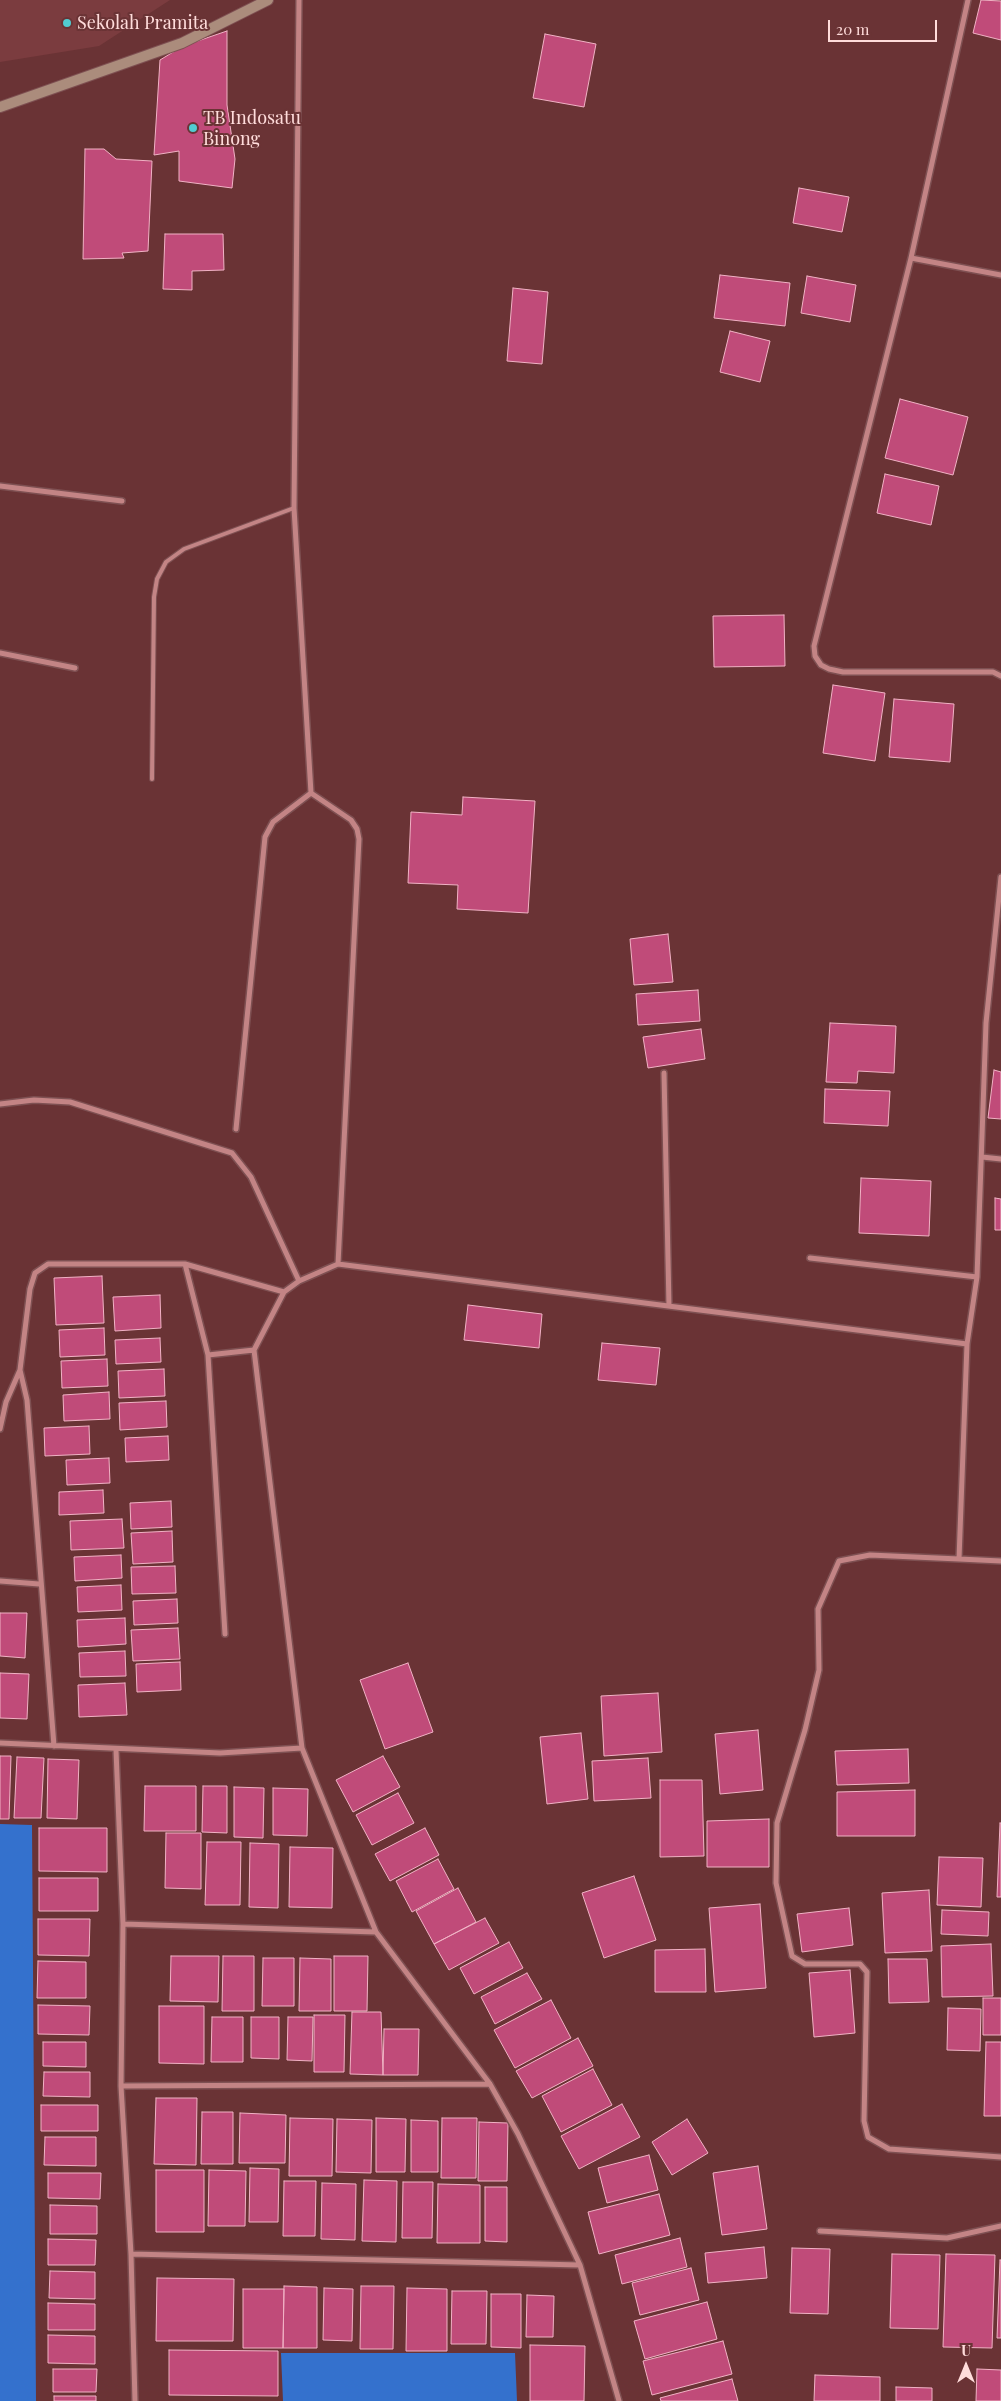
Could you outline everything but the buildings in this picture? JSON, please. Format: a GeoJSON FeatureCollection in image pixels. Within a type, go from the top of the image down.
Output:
{"type":"FeatureCollection","features":[{"type":"Feature","properties":{"kind":"street"},"geometry":{"type":"LineString","coordinates":[[0,107],[182,43],[268,0]]}},
{"type":"Feature","properties":{"kind":"street"},"geometry":{"type":"LineString","coordinates":[[299,0],[294,508],[311,792]]}},
{"type":"Feature","properties":{"kind":"street"},"geometry":{"type":"LineString","coordinates":[[968,0],[911,258],[814,646],[815,656],[822,665],[842,672],[993,672],[1001,676]]}},
{"type":"Feature","properties":{"kind":"street"},"geometry":{"type":"LineString","coordinates":[[911,258],[1001,275]]}},
{"type":"Feature","properties":{"kind":"street"},"geometry":{"type":"LineString","coordinates":[[0,486],[122,501]]}},
{"type":"Feature","properties":{"kind":"street"},"geometry":{"type":"LineString","coordinates":[[0,654],[75,668]]}},
{"type":"Feature","properties":{"kind":"street"},"geometry":{"type":"LineString","coordinates":[[236,1129],[265,837],[273,822],[311,792]]}},
{"type":"Feature","properties":{"kind":"street"},"geometry":{"type":"LineString","coordinates":[[311,792],[351,820],[360,839],[338,1264]]}},
{"type":"Feature","properties":{"kind":"street"},"geometry":{"type":"LineString","coordinates":[[959,1559],[967,1344],[977,1277],[986,1023],[1001,877]]}},
{"type":"Feature","properties":{"kind":"street"},"geometry":{"type":"LineString","coordinates":[[664,1073],[669,1306]]}},
{"type":"Feature","properties":{"kind":"street"},"geometry":{"type":"LineString","coordinates":[[0,1104],[34,1100],[70,1102],[232,1153],[251,1177],[299,1281]]}},
{"type":"Feature","properties":{"kind":"street"},"geometry":{"type":"LineString","coordinates":[[982,1157],[1001,1160]]}},
{"type":"Feature","properties":{"kind":"street"},"geometry":{"type":"LineString","coordinates":[[810,1258],[977,1277]]}},
{"type":"Feature","properties":{"kind":"street"},"geometry":{"type":"LineString","coordinates":[[0,1428],[6,1402],[20,1370],[30,1289],[35,1273],[48,1264],[185,1264],[284,1292]]}},
{"type":"Feature","properties":{"kind":"street"},"geometry":{"type":"LineString","coordinates":[[185,1264],[208,1355],[225,1634]]}},
{"type":"Feature","properties":{"kind":"street"},"geometry":{"type":"LineString","coordinates":[[619,2401],[580,2265],[518,2134],[490,2084],[376,1932],[302,1748],[254,1350],[284,1292],[299,1281],[338,1264],[967,1344]]}},
{"type":"Feature","properties":{"kind":"street"},"geometry":{"type":"LineString","coordinates":[[208,1355],[254,1350]]}},
{"type":"Feature","properties":{"kind":"street"},"geometry":{"type":"LineString","coordinates":[[20,1370],[27,1400],[39,1584],[54,1746]]}},
{"type":"Feature","properties":{"kind":"street"},"geometry":{"type":"LineString","coordinates":[[1001,1561],[870,1555],[839,1561],[818,1609],[819,1670],[805,1730],[777,1823],[776,1883],[792,1956],[805,1964],[860,1964],[867,1972],[864,2120],[868,2137],[890,2149],[1001,2157]]}},
{"type":"Feature","properties":{"kind":"street"},"geometry":{"type":"LineString","coordinates":[[0,1581],[39,1584]]}},
{"type":"Feature","properties":{"kind":"street"},"geometry":{"type":"LineString","coordinates":[[0,1743],[116,1750],[220,1753],[302,1748]]}},
{"type":"Feature","properties":{"kind":"street"},"geometry":{"type":"LineString","coordinates":[[116,1750],[123,1924],[121,2086],[131,2254],[135,2401]]}},
{"type":"Feature","properties":{"kind":"street"},"geometry":{"type":"LineString","coordinates":[[123,1924],[376,1932]]}},
{"type":"Feature","properties":{"kind":"street"},"geometry":{"type":"LineString","coordinates":[[121,2086],[490,2084]]}},
{"type":"Feature","properties":{"kind":"street"},"geometry":{"type":"LineString","coordinates":[[820,2230],[947,2238],[1001,2226]]}},
{"type":"Feature","properties":{"kind":"street"},"geometry":{"type":"LineString","coordinates":[[131,2254],[580,2265]]}},
{"type":"Feature","properties":{"kind":"lane"},"geometry":{"type":"LineString","coordinates":[[152,779],[154,597],[157,579],[166,562],[184,549],[294,508]]}},
{"type":"Feature","properties":{"kind":"shaded area","name":"Sekolah Pramita"},"geometry":{"type":"Polygon","coordinates":[[[0,0],[170,0],[99,46],[0,62],[0,0]]]}},
{"type":"Feature","properties":{"kind":"water"},"geometry":{"type":"Polygon","coordinates":[[[0,1824],[32,1825],[36,2401],[0,2401],[0,1824]]]}},
{"type":"Feature","properties":{"kind":"water"},"geometry":{"type":"Polygon","coordinates":[[[281,2353],[515,2353],[517,2401],[283,2401],[281,2353]]]}},
{"type":"Feature","properties":{"kind":"place","name":"Sekolah Pramita"},"geometry":{"type":"Point","coordinates":[67,23]}},
{"type":"Feature","properties":{"kind":"place","name":"TB Indosatu Binong"},"geometry":{"type":"Point","coordinates":[193,128]}}]}
